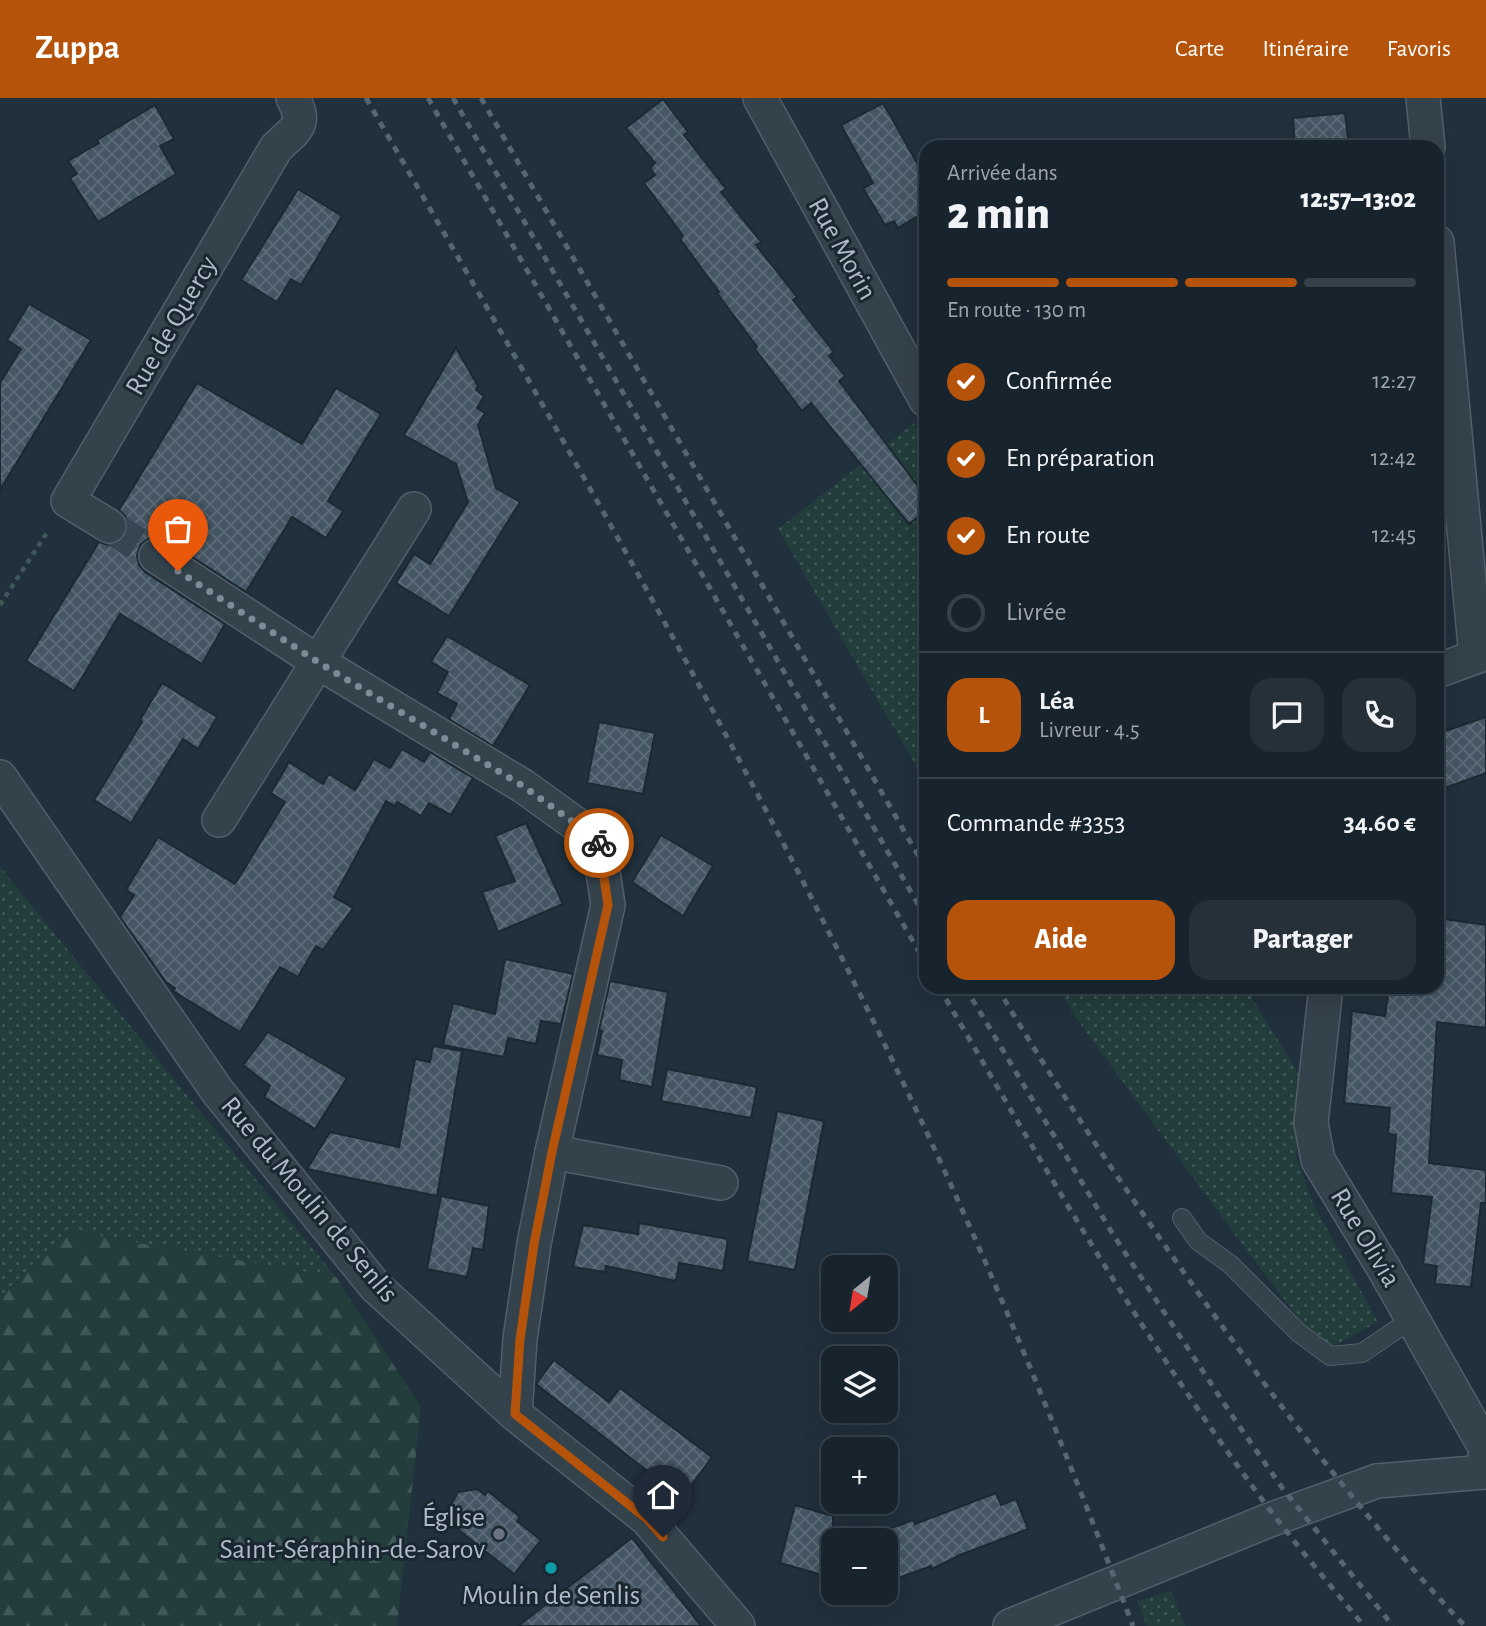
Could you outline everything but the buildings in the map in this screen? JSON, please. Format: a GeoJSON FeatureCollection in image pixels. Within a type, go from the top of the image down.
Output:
{"type":"FeatureCollection","features":[{"type":"Feature","properties":{"kind":"street","name":"Rue Morin"},"geometry":{"type":"LineString","coordinates":[[760,98],[919,387]]}},
{"type":"Feature","properties":{"kind":"street"},"geometry":{"type":"LineString","coordinates":[[1423,98],[1427,140]]}},
{"type":"Feature","properties":{"kind":"street","name":"Rue de Quercy"},"geometry":{"type":"LineString","coordinates":[[68,501],[276,148],[300,124],[297,106]]}},
{"type":"Feature","properties":{"kind":"street"},"geometry":{"type":"LineString","coordinates":[[1444,308],[1481,655],[1444,668]]}},
{"type":"Feature","properties":{"kind":"street"},"geometry":{"type":"LineString","coordinates":[[68,501],[109,526]]}},
{"type":"Feature","properties":{"kind":"street"},"geometry":{"type":"LineString","coordinates":[[219,820],[414,509]]}},
{"type":"Feature","properties":{"kind":"street"},"geometry":{"type":"LineString","coordinates":[[156,556],[318,662],[523,786],[598,840],[608,905],[552,1152],[520,1339],[515,1414]]}},
{"type":"Feature","properties":{"kind":"street","name":"Rue du Moulin de Senlis"},"geometry":{"type":"LineString","coordinates":[[0,777],[218,1092],[375,1286],[515,1414],[647,1519],[738,1626]]}},
{"type":"Feature","properties":{"kind":"street","name":"Rue Olivia"},"geometry":{"type":"LineString","coordinates":[[1325,994],[1311,1123],[1318,1160],[1485,1447],[1486,1472]]}},
{"type":"Feature","properties":{"kind":"street"},"geometry":{"type":"LineString","coordinates":[[552,1152],[721,1183]]}},
{"type":"Feature","properties":{"kind":"street"},"geometry":{"type":"LineString","coordinates":[[1028,1622],[1089,1593],[1268,1521],[1377,1481],[1486,1472]]}},
{"type":"Feature","properties":{"kind":"lane"},"geometry":{"type":"LineString","coordinates":[[1182,1218],[1198,1241],[1230,1264],[1299,1333],[1330,1356],[1362,1353],[1412,1319]]}},
{"type":"Feature","properties":{"kind":"path"},"geometry":{"type":"LineString","coordinates":[[0,606],[68,501]]}},
{"type":"Feature","properties":{"kind":"green space"},"geometry":{"type":"Polygon","coordinates":[[[914,423],[919,431],[919,771],[778,529],[914,423]]]}},
{"type":"Feature","properties":{"kind":"green space"},"geometry":{"type":"Polygon","coordinates":[[[0,867],[336,1277],[69,1231],[0,1298],[0,867]]]}},
{"type":"Feature","properties":{"kind":"green space"},"geometry":{"type":"Polygon","coordinates":[[[1061,994],[1249,994],[1302,1079],[1296,1157],[1313,1203],[1378,1322],[1324,1351],[1061,994]]]}},
{"type":"Feature","properties":{"kind":"green space"},"geometry":{"type":"Polygon","coordinates":[[[69,1231],[336,1277],[421,1407],[397,1626],[0,1626],[0,1298],[69,1231]]]}},
{"type":"Feature","properties":{"kind":"green space"},"geometry":{"type":"Polygon","coordinates":[[[1171,1591],[1185,1626],[1147,1626],[1137,1601],[1171,1591]]]}},
{"type":"Feature","properties":{"kind":"tunnel"},"geometry":{"type":"LineString","coordinates":[[109,526],[156,556]]}},
{"type":"Feature","properties":{"kind":"railway"},"geometry":{"type":"LineString","coordinates":[[366,98],[647,591],[847,967],[940,1160],[998,1292],[1133,1626]]}},
{"type":"Feature","properties":{"kind":"railway"},"geometry":{"type":"LineString","coordinates":[[428,98],[919,952]]}},
{"type":"Feature","properties":{"kind":"railway"},"geometry":{"type":"LineString","coordinates":[[453,98],[919,906]]}},
{"type":"Feature","properties":{"kind":"railway"},"geometry":{"type":"LineString","coordinates":[[481,98],[919,857]]}},
{"type":"Feature","properties":{"kind":"railway"},"geometry":{"type":"LineString","coordinates":[[943,994],[1135,1314],[1264,1502],[1364,1626]]}},
{"type":"Feature","properties":{"kind":"railway"},"geometry":{"type":"LineString","coordinates":[[969,994],[1114,1236],[1233,1417],[1283,1489],[1393,1626]]}},
{"type":"Feature","properties":{"kind":"railway"},"geometry":{"type":"LineString","coordinates":[[1001,994],[1106,1159],[1222,1326],[1339,1480],[1400,1554],[1465,1626]]}},
{"type":"Feature","properties":{"kind":"way so far"},"geometry":{"type":"LineString","coordinates":[[178,571],[318,662],[523,786],[599,843]]}},
{"type":"Feature","properties":{"kind":"place","name":"Église Saint-Séraphin-de-Sarov"},"geometry":{"type":"Point","coordinates":[499,1534]}},
{"type":"Feature","properties":{"kind":"place","name":"Moulin de Senlis"},"geometry":{"type":"Point","coordinates":[551,1568]}},
{"type":"Feature","properties":{"kind":"route"},"geometry":{"type":"LineString","coordinates":[[599,843],[608,905],[534,1244],[520,1339],[515,1414],[647,1519],[663,1537]]}}]}
